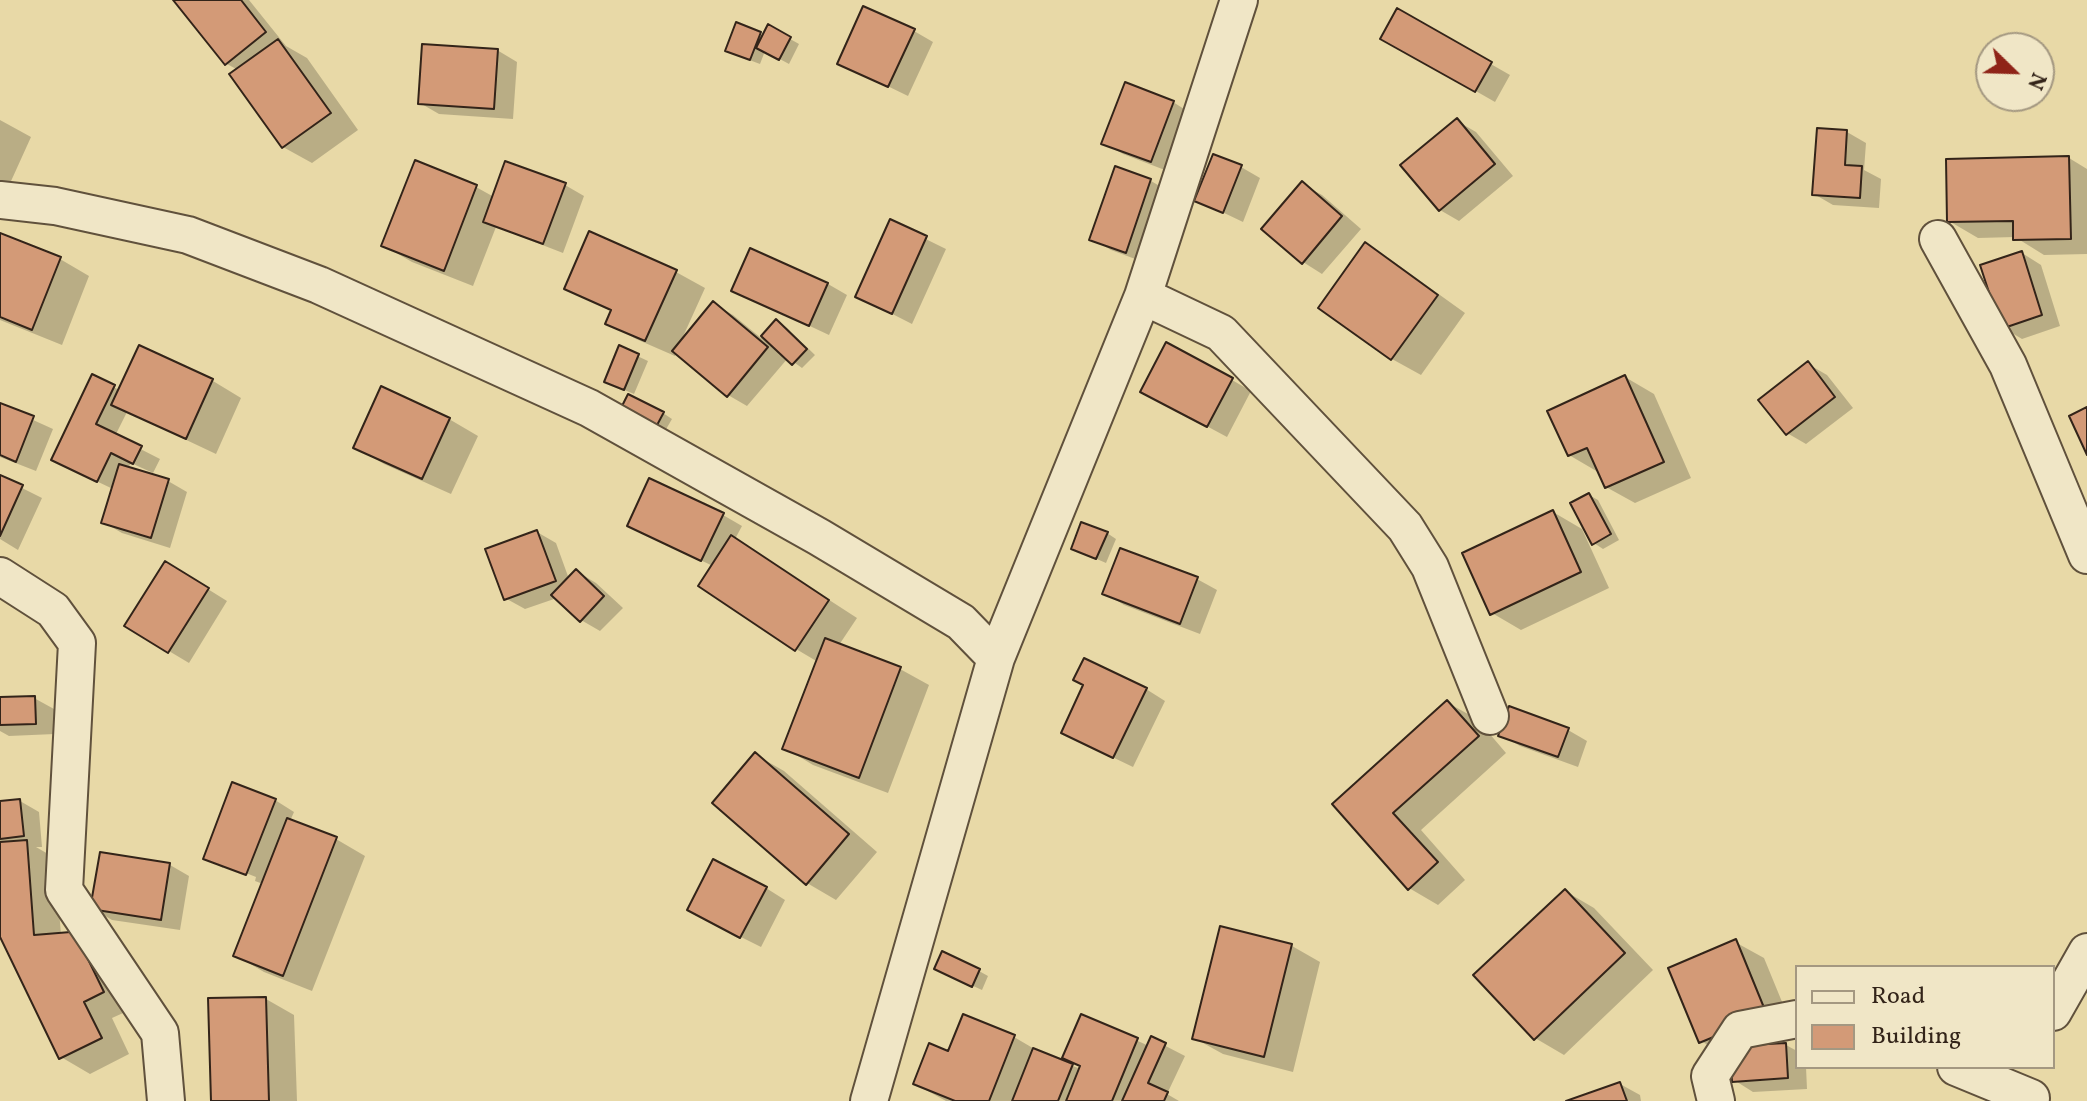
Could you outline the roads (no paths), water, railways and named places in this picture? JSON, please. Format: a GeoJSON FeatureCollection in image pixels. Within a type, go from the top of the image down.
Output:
{"type":"FeatureCollection","features":[{"type":"Feature","properties":{"kind":"street"},"geometry":{"type":"LineString","coordinates":[[869,1101],[996,658],[1143,296],[1239,0]]}},
{"type":"Feature","properties":{"kind":"street"},"geometry":{"type":"LineString","coordinates":[[0,200],[55,206],[188,235],[319,285],[575,401],[819,537],[961,622],[996,658]]}},
{"type":"Feature","properties":{"kind":"street"},"geometry":{"type":"LineString","coordinates":[[1938,239],[2008,365],[2087,555]]}},
{"type":"Feature","properties":{"kind":"street"},"geometry":{"type":"LineString","coordinates":[[1143,296],[1221,333],[1405,527],[1430,567],[1490,716]]}},
{"type":"Feature","properties":{"kind":"street"},"geometry":{"type":"LineString","coordinates":[[0,576],[53,610],[77,643],[64,890],[160,1033],[166,1101]]}},
{"type":"Feature","properties":{"kind":"street"},"geometry":{"type":"LineString","coordinates":[[2055,1008],[2086,954]]}},
{"type":"Feature","properties":{"kind":"street"},"geometry":{"type":"LineString","coordinates":[[1716,1101],[1710,1076],[1740,1030],[1795,1019]]}},
{"type":"Feature","properties":{"kind":"street"},"geometry":{"type":"LineString","coordinates":[[1963,1069],[2030,1089]]}}]}
